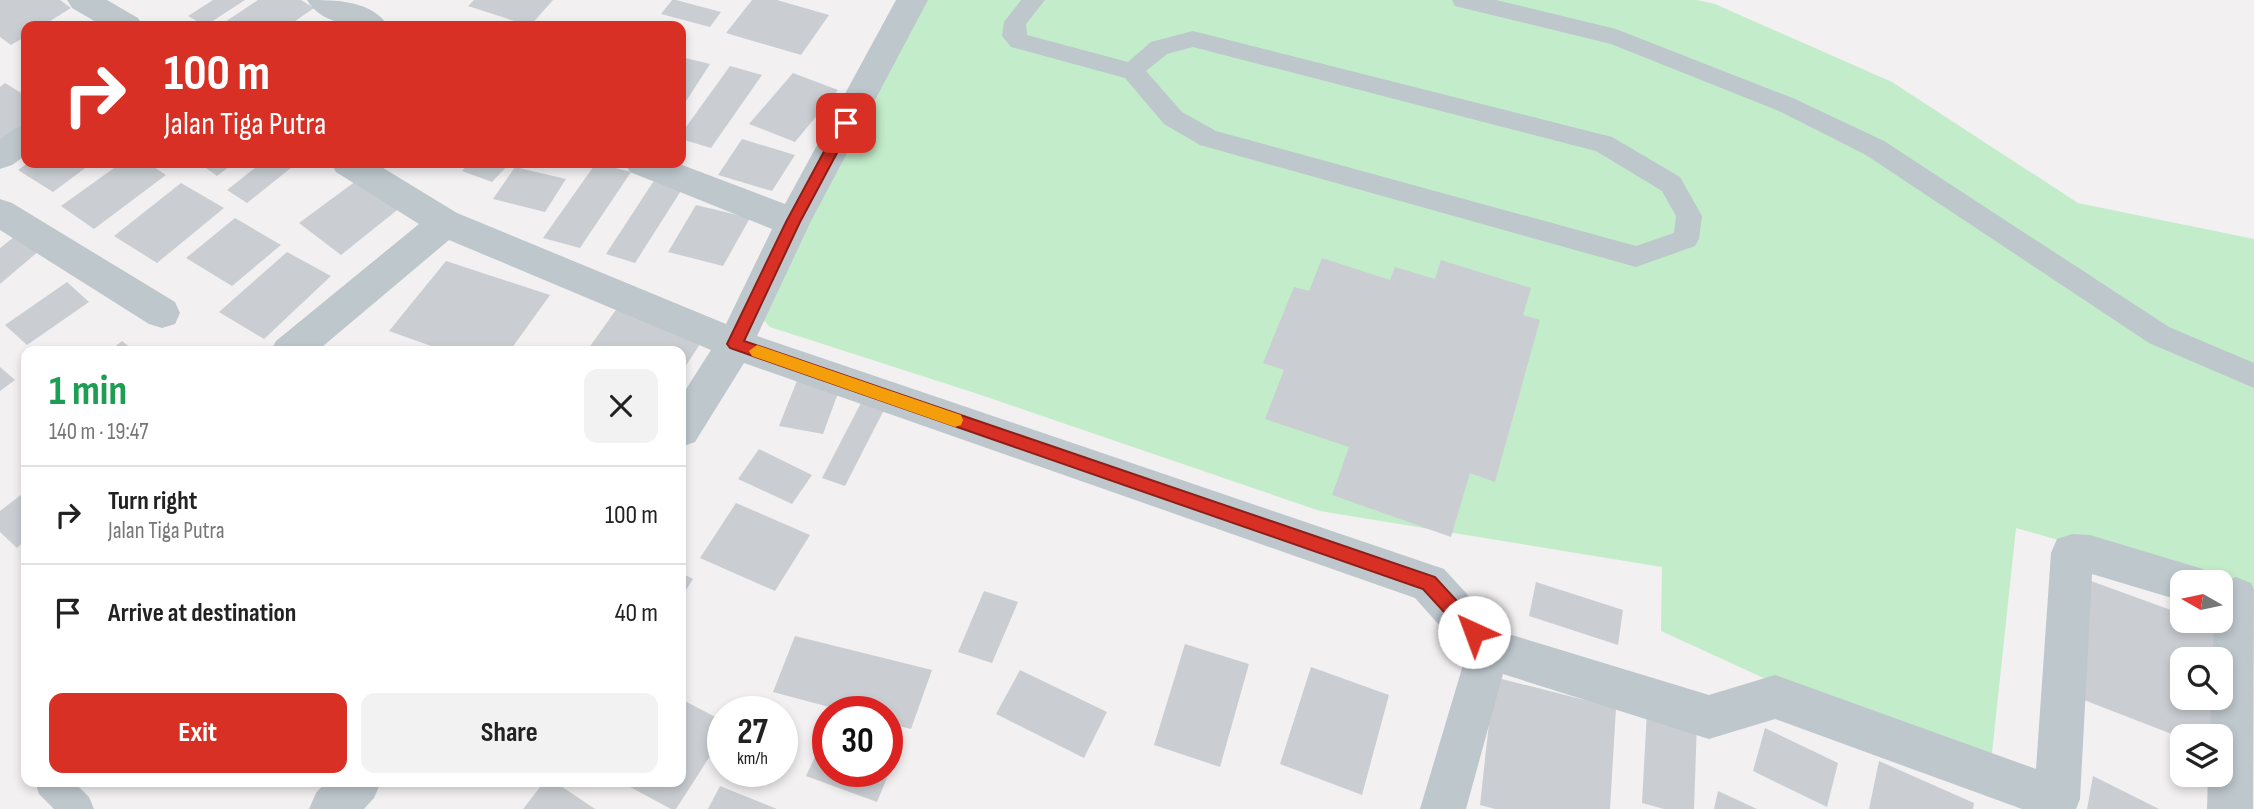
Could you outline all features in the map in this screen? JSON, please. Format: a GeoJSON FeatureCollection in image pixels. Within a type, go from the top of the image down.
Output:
{"type":"FeatureCollection","features":[{"type":"Feature","properties":{"kind":"street"},"geometry":{"type":"LineString","coordinates":[[83,0],[119,21]]}},
{"type":"Feature","properties":{"kind":"street"},"geometry":{"type":"LineString","coordinates":[[323,0],[363,21]]}},
{"type":"Feature","properties":{"kind":"street"},"geometry":{"type":"LineString","coordinates":[[686,422],[735,344],[793,222],[912,0]]}},
{"type":"Feature","properties":{"kind":"street"},"geometry":{"type":"LineString","coordinates":[[0,156],[21,141]]}},
{"type":"Feature","properties":{"kind":"street"},"geometry":{"type":"LineString","coordinates":[[356,168],[445,223],[735,344],[1429,583],[1489,649],[1709,717],[1775,696],[2057,799],[2072,553],[2090,554],[2170,578]]}},
{"type":"Feature","properties":{"kind":"street"},"geometry":{"type":"LineString","coordinates":[[655,168],[793,222]]}},
{"type":"Feature","properties":{"kind":"street"},"geometry":{"type":"LineString","coordinates":[[0,213],[162,313]]}},
{"type":"Feature","properties":{"kind":"street"},"geometry":{"type":"LineString","coordinates":[[296,346],[445,223]]}},
{"type":"Feature","properties":{"kind":"street"},"geometry":{"type":"LineString","coordinates":[[2230,809],[2237,597]]}},
{"type":"Feature","properties":{"kind":"street"},"geometry":{"type":"LineString","coordinates":[[1443,809],[1489,649]]}},
{"type":"Feature","properties":{"kind":"street"},"geometry":{"type":"LineString","coordinates":[[332,809],[353,787]]}},
{"type":"Feature","properties":{"kind":"lane"},"geometry":{"type":"LineString","coordinates":[[1034,0],[1015,22],[1014,36],[1019,41],[1133,72],[1172,118],[1209,138],[1636,257],[1686,239],[1689,216],[1671,184],[1603,144],[1193,39],[1165,44],[1143,56],[1133,72]]}},
{"type":"Feature","properties":{"kind":"lane"},"geometry":{"type":"LineString","coordinates":[[1463,0],[1616,37],[1787,105],[1875,148],[2159,335],[2254,376]]}},
{"type":"Feature","properties":{"kind":"lane"},"geometry":{"type":"LineString","coordinates":[[56,787],[77,809]]}},
{"type":"Feature","properties":{"kind":"green space"},"geometry":{"type":"Polygon","coordinates":[[[904,0],[1697,0],[1715,4],[1892,82],[2078,203],[2254,239],[2254,595],[2233,589],[2233,570],[2170,571],[2016,528],[1989,781],[1661,631],[1662,567],[1320,511],[978,394],[770,327],[740,295],[904,0]]]}},
{"type":"Feature","properties":{"kind":"building"},"geometry":{"type":"Polygon","coordinates":[[[0,0],[60,0],[71,8],[50,21],[21,21],[21,39],[11,45],[0,37],[0,0]]]}},
{"type":"Feature","properties":{"kind":"building"},"geometry":{"type":"Polygon","coordinates":[[[213,0],[245,0],[213,21],[196,21],[188,16],[213,0]]]}},
{"type":"Feature","properties":{"kind":"building"},"geometry":{"type":"Polygon","coordinates":[[[258,0],[301,0],[314,8],[295,21],[226,21],[258,0]]]}},
{"type":"Feature","properties":{"kind":"building"},"geometry":{"type":"Polygon","coordinates":[[[474,0],[553,0],[534,21],[514,21],[468,6],[474,0]]]}},
{"type":"Feature","properties":{"kind":"building"},"geometry":{"type":"Polygon","coordinates":[[[672,0],[721,12],[710,27],[661,14],[672,0]]]}},
{"type":"Feature","properties":{"kind":"building"},"geometry":{"type":"Polygon","coordinates":[[[752,0],[777,0],[829,15],[801,55],[726,33],[752,0]]]}},
{"type":"Feature","properties":{"kind":"building"},"geometry":{"type":"Polygon","coordinates":[[[686,58],[710,64],[686,101],[686,58]]]}},
{"type":"Feature","properties":{"kind":"building"},"geometry":{"type":"Polygon","coordinates":[[[730,66],[762,75],[711,148],[686,140],[686,127],[730,66]]]}},
{"type":"Feature","properties":{"kind":"building"},"geometry":{"type":"Polygon","coordinates":[[[793,73],[838,90],[795,142],[749,124],[793,73]]]}},
{"type":"Feature","properties":{"kind":"building"},"geometry":{"type":"Polygon","coordinates":[[[5,83],[21,93],[21,131],[0,147],[0,87],[5,83]]]}},
{"type":"Feature","properties":{"kind":"building"},"geometry":{"type":"Polygon","coordinates":[[[742,139],[795,155],[772,191],[718,175],[742,139]]]}},
{"type":"Feature","properties":{"kind":"building"},"geometry":{"type":"Polygon","coordinates":[[[21,168],[85,168],[53,192],[18,170],[21,168]]]}},
{"type":"Feature","properties":{"kind":"building"},"geometry":{"type":"Polygon","coordinates":[[[114,168],[156,168],[166,175],[94,229],[61,206],[114,168]]]}},
{"type":"Feature","properties":{"kind":"building"},"geometry":{"type":"Polygon","coordinates":[[[206,168],[227,168],[217,176],[206,168]]]}},
{"type":"Feature","properties":{"kind":"building"},"geometry":{"type":"Polygon","coordinates":[[[255,168],[291,168],[247,203],[227,190],[255,168]]]}},
{"type":"Feature","properties":{"kind":"building"},"geometry":{"type":"Polygon","coordinates":[[[465,168],[505,168],[492,182],[462,171],[465,168]]]}},
{"type":"Feature","properties":{"kind":"building"},"geometry":{"type":"Polygon","coordinates":[[[514,168],[566,179],[545,212],[493,199],[514,168]]]}},
{"type":"Feature","properties":{"kind":"building"},"geometry":{"type":"Polygon","coordinates":[[[592,168],[615,168],[631,172],[580,248],[543,238],[592,168]]]}},
{"type":"Feature","properties":{"kind":"building"},"geometry":{"type":"Polygon","coordinates":[[[360,178],[401,207],[341,255],[299,223],[360,178]]]}},
{"type":"Feature","properties":{"kind":"building"},"geometry":{"type":"Polygon","coordinates":[[[655,179],[684,186],[635,263],[606,254],[655,179]]]}},
{"type":"Feature","properties":{"kind":"building"},"geometry":{"type":"Polygon","coordinates":[[[181,183],[224,208],[157,263],[114,236],[181,183]]]}},
{"type":"Feature","properties":{"kind":"building"},"geometry":{"type":"Polygon","coordinates":[[[696,205],[750,218],[723,266],[668,252],[696,205]]]}},
{"type":"Feature","properties":{"kind":"building"},"geometry":{"type":"Polygon","coordinates":[[[235,218],[281,245],[232,286],[186,258],[235,218]]]}},
{"type":"Feature","properties":{"kind":"building"},"geometry":{"type":"Polygon","coordinates":[[[14,237],[40,250],[0,284],[0,248],[14,237]]]}},
{"type":"Feature","properties":{"kind":"building"},"geometry":{"type":"Polygon","coordinates":[[[287,252],[331,276],[264,339],[219,312],[287,252]]]}},
{"type":"Feature","properties":{"kind":"building"},"geometry":{"type":"Polygon","coordinates":[[[1322,258],[1390,280],[1395,267],[1435,279],[1441,260],[1531,288],[1523,315],[1540,320],[1495,482],[1470,473],[1451,537],[1332,495],[1349,447],[1265,419],[1284,370],[1263,363],[1294,287],[1309,291],[1322,258]]]}},
{"type":"Feature","properties":{"kind":"building"},"geometry":{"type":"Polygon","coordinates":[[[446,261],[550,295],[513,346],[431,346],[389,331],[446,261]]]}},
{"type":"Feature","properties":{"kind":"building"},"geometry":{"type":"Polygon","coordinates":[[[67,282],[89,302],[27,345],[5,325],[67,282]]]}},
{"type":"Feature","properties":{"kind":"building"},"geometry":{"type":"Polygon","coordinates":[[[618,307],[704,338],[686,365],[686,346],[590,346],[618,307]]]}},
{"type":"Feature","properties":{"kind":"building"},"geometry":{"type":"Polygon","coordinates":[[[122,341],[128,346],[116,346],[122,341]]]}},
{"type":"Feature","properties":{"kind":"building"},"geometry":{"type":"Polygon","coordinates":[[[0,367],[15,380],[0,391],[0,367]]]}},
{"type":"Feature","properties":{"kind":"building"},"geometry":{"type":"Polygon","coordinates":[[[798,378],[841,385],[823,434],[779,426],[798,378]]]}},
{"type":"Feature","properties":{"kind":"building"},"geometry":{"type":"Polygon","coordinates":[[[863,399],[886,406],[845,486],[822,478],[863,399]]]}},
{"type":"Feature","properties":{"kind":"building"},"geometry":{"type":"Polygon","coordinates":[[[759,449],[812,475],[792,504],[738,479],[759,449]]]}},
{"type":"Feature","properties":{"kind":"building"},"geometry":{"type":"Polygon","coordinates":[[[21,495],[21,544],[17,548],[0,532],[0,511],[21,495]]]}},
{"type":"Feature","properties":{"kind":"building"},"geometry":{"type":"Polygon","coordinates":[[[736,503],[810,535],[775,591],[700,558],[736,503]]]}},
{"type":"Feature","properties":{"kind":"building"},"geometry":{"type":"Polygon","coordinates":[[[686,576],[693,579],[686,590],[686,576]]]}},
{"type":"Feature","properties":{"kind":"building"},"geometry":{"type":"Polygon","coordinates":[[[2080,577],[2170,610],[2170,634],[2229,634],[2229,647],[2170,647],[2170,710],[2228,710],[2228,724],[2170,724],[2170,733],[2071,695],[2080,577]]]}},
{"type":"Feature","properties":{"kind":"building"},"geometry":{"type":"Polygon","coordinates":[[[1536,582],[1623,610],[1618,645],[1529,616],[1536,582]]]}},
{"type":"Feature","properties":{"kind":"building"},"geometry":{"type":"Polygon","coordinates":[[[984,591],[1018,602],[992,663],[958,652],[984,591]]]}},
{"type":"Feature","properties":{"kind":"building"},"geometry":{"type":"Polygon","coordinates":[[[795,636],[932,670],[911,729],[903,727],[903,696],[812,696],[812,702],[798,699],[798,696],[773,692],[795,636]]]}},
{"type":"Feature","properties":{"kind":"building"},"geometry":{"type":"Polygon","coordinates":[[[1185,644],[1249,664],[1220,767],[1154,745],[1185,644]]]}},
{"type":"Feature","properties":{"kind":"building"},"geometry":{"type":"Polygon","coordinates":[[[1311,667],[1389,695],[1362,795],[1280,764],[1311,667]]]}},
{"type":"Feature","properties":{"kind":"building"},"geometry":{"type":"Polygon","coordinates":[[[1020,670],[1107,712],[1084,758],[996,714],[1020,670]]]}},
{"type":"Feature","properties":{"kind":"building"},"geometry":{"type":"Polygon","coordinates":[[[1494,677],[1616,708],[1610,809],[1495,809],[1480,805],[1494,677]]]}},
{"type":"Feature","properties":{"kind":"building"},"geometry":{"type":"Polygon","coordinates":[[[686,702],[707,713],[707,761],[676,809],[671,809],[630,787],[686,787],[686,702]]]}},
{"type":"Feature","properties":{"kind":"building"},"geometry":{"type":"Polygon","coordinates":[[[1647,710],[1697,722],[1694,809],[1664,809],[1642,803],[1647,710]]]}},
{"type":"Feature","properties":{"kind":"building"},"geometry":{"type":"Polygon","coordinates":[[[1765,728],[1838,763],[1827,807],[1753,771],[1765,728]]]}},
{"type":"Feature","properties":{"kind":"building"},"geometry":{"type":"Polygon","coordinates":[[[1879,761],[1974,803],[1973,809],[1869,809],[1879,761]]]}},
{"type":"Feature","properties":{"kind":"building"},"geometry":{"type":"Polygon","coordinates":[[[812,763],[812,778],[806,776],[812,763]]]}},
{"type":"Feature","properties":{"kind":"building"},"geometry":{"type":"Polygon","coordinates":[[[2093,776],[2159,809],[2087,809],[2093,776]]]}},
{"type":"Feature","properties":{"kind":"building"},"geometry":{"type":"Polygon","coordinates":[[[540,787],[562,787],[595,809],[523,809],[540,787]]]}},
{"type":"Feature","properties":{"kind":"building"},"geometry":{"type":"Polygon","coordinates":[[[719,787],[722,787],[777,809],[708,809],[719,787]]]}},
{"type":"Feature","properties":{"kind":"building"},"geometry":{"type":"Polygon","coordinates":[[[836,787],[883,787],[877,802],[836,787]]]}},
{"type":"Feature","properties":{"kind":"building"},"geometry":{"type":"Polygon","coordinates":[[[1718,791],[1757,809],[1714,809],[1718,791]]]}},
{"type":"Feature","properties":{"kind":"slow traffic"},"geometry":{"type":"LineString","coordinates":[[757,351],[955,420]]}},
{"type":"Feature","properties":{"kind":"route"},"geometry":{"type":"LineString","coordinates":[[846,123],[793,222],[735,344],[1429,583],[1474,632]]}}]}
